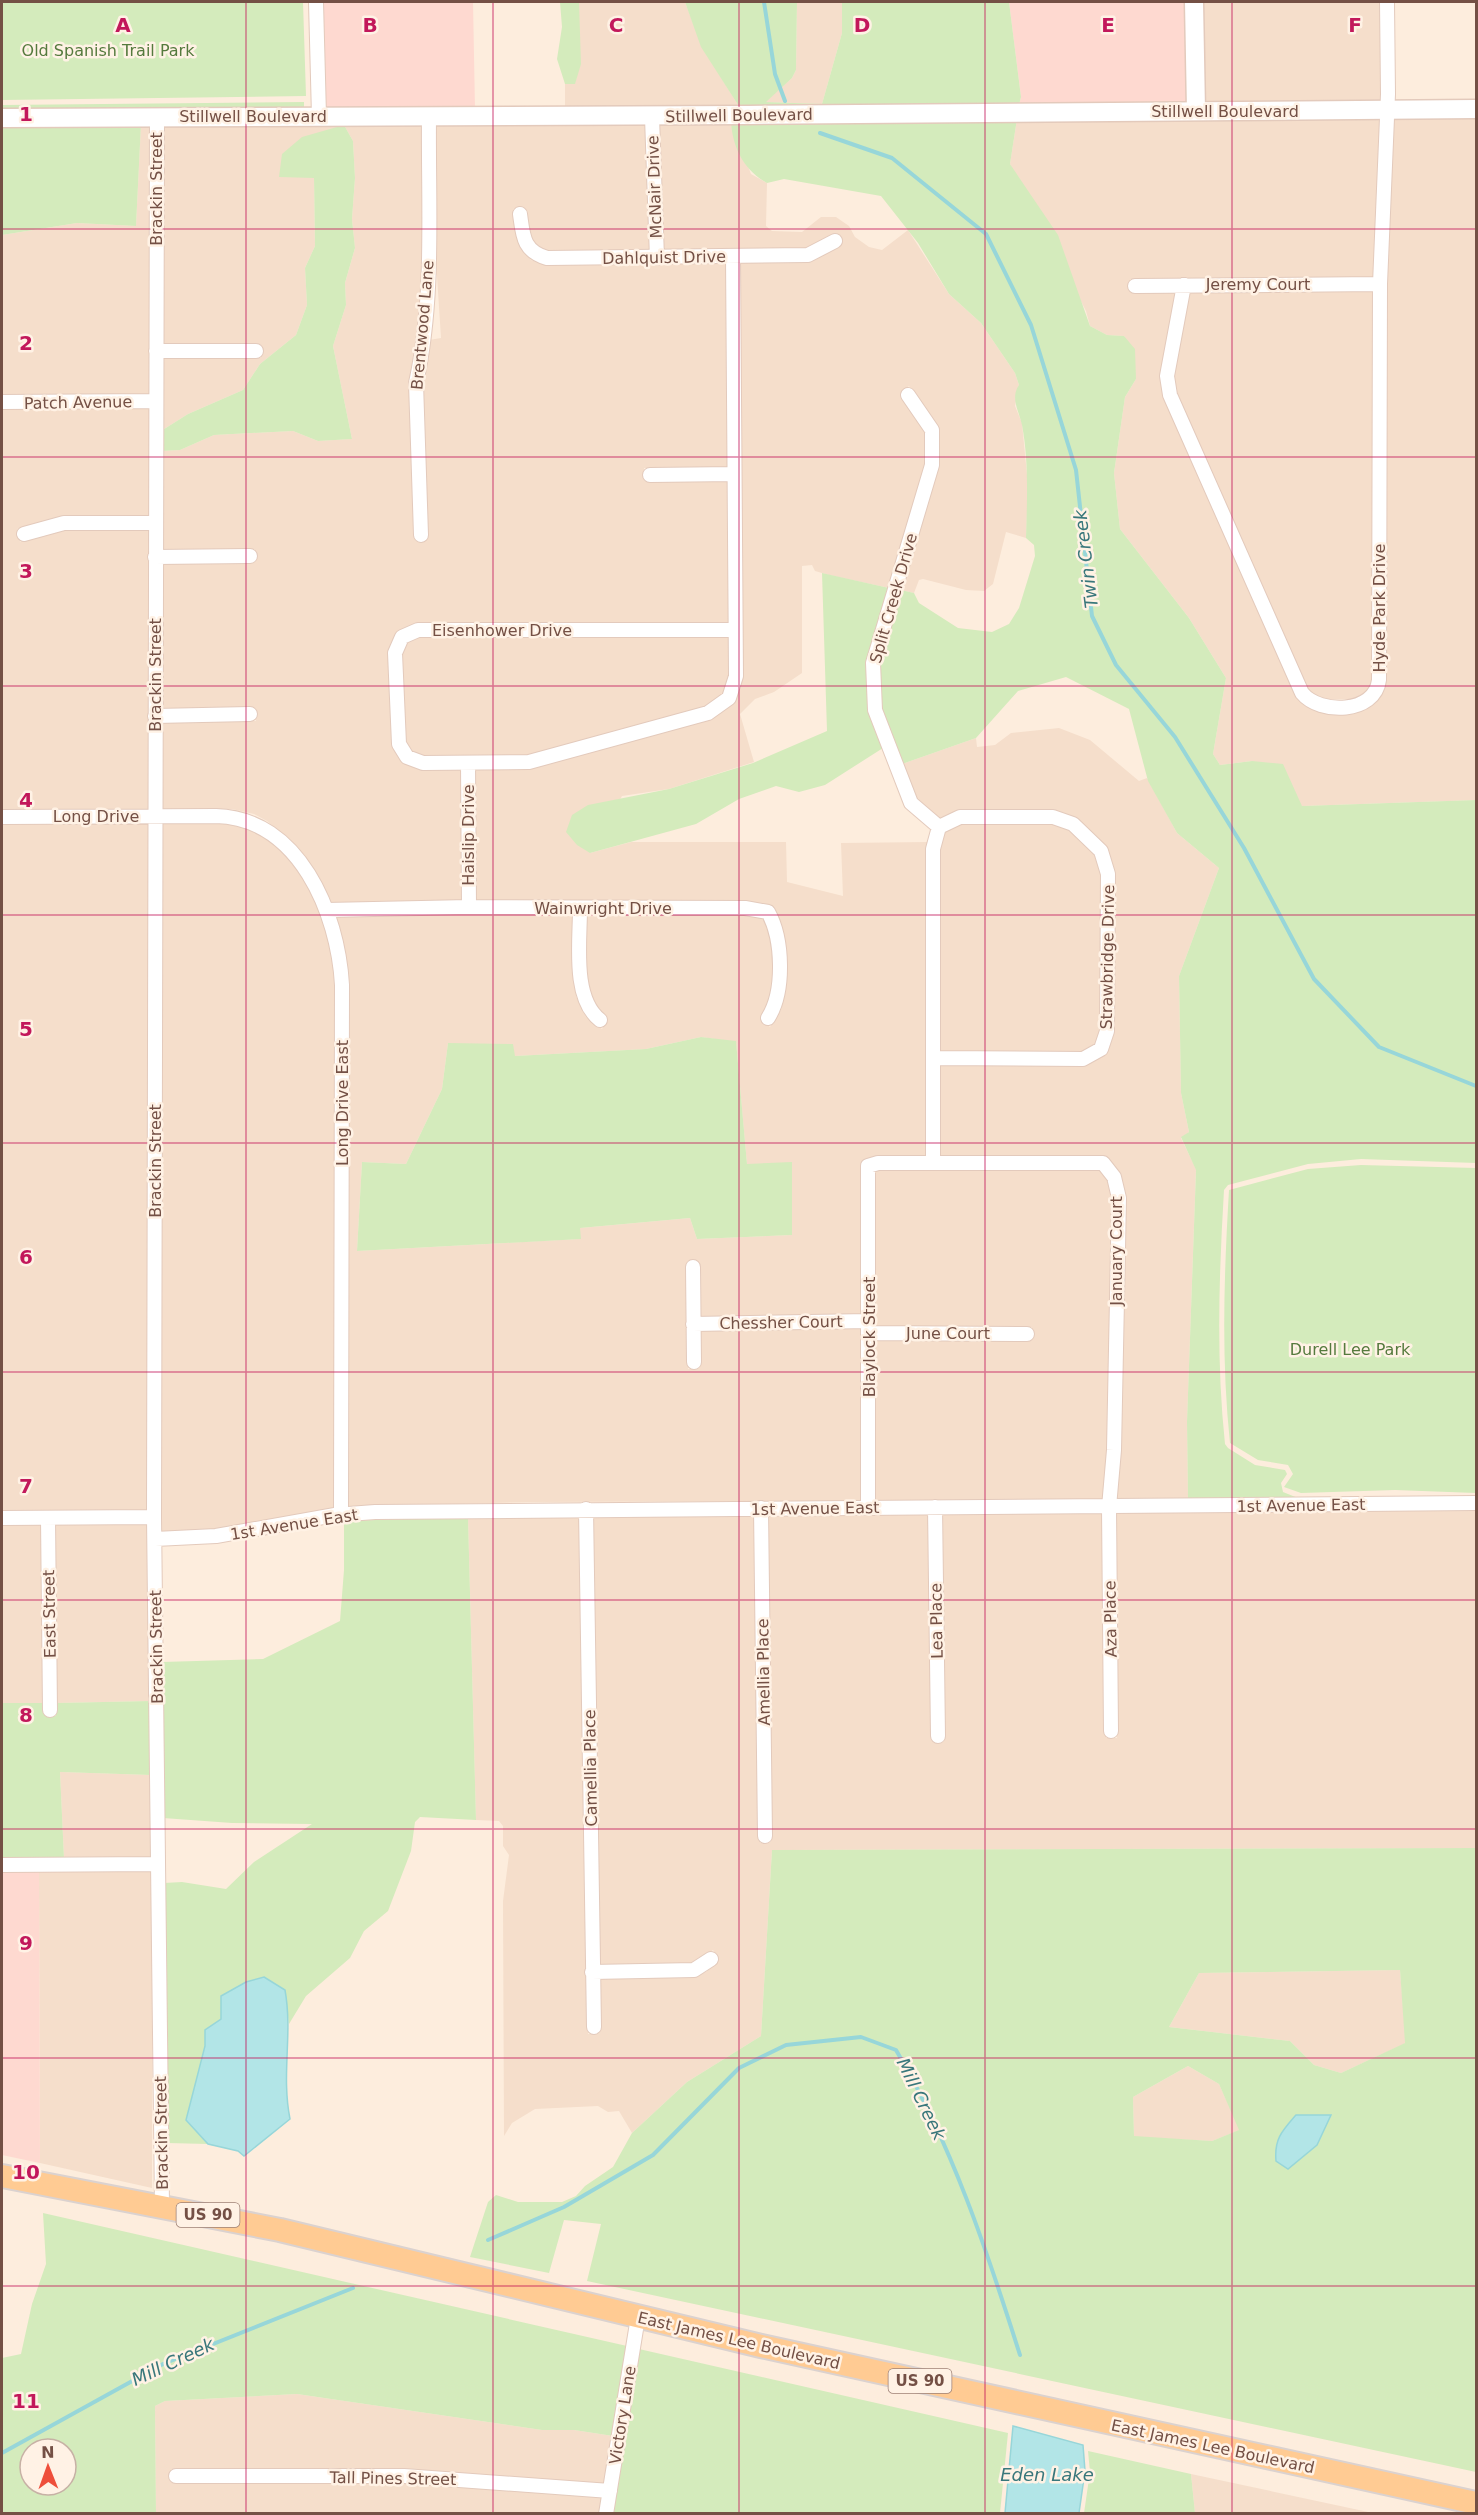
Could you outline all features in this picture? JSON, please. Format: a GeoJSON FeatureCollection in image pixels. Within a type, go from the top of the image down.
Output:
{"type":"FeatureCollection","features":[{"type":"Feature","properties":{"kind":"main road","name":"East James Lee Boulevard"},"geometry":{"type":"LineString","coordinates":[[2,2176],[162,2205],[280,2230],[638,2317],[1476,2503]]}},
{"type":"Feature","properties":{"kind":"street"},"geometry":{"type":"LineString","coordinates":[[316,2],[319,116]]}},
{"type":"Feature","properties":{"kind":"street"},"geometry":{"type":"LineString","coordinates":[[1194,2],[1196,111]]}},
{"type":"Feature","properties":{"kind":"street","name":"Hyde Park Drive"},"geometry":{"type":"LineString","coordinates":[[1185,285],[1167,376],[1170,395],[1302,693],[1314,704],[1332,706],[1362,704],[1375,694],[1379,680],[1380,284],[1387,2]]}},
{"type":"Feature","properties":{"kind":"street","name":"Stillwell Boulevard"},"geometry":{"type":"LineString","coordinates":[[2,118],[652,117],[1476,109]]}},
{"type":"Feature","properties":{"kind":"street","name":"Brentwood Lane"},"geometry":{"type":"LineString","coordinates":[[420,535],[416,383],[421,360],[428,291],[429,116]]}},
{"type":"Feature","properties":{"kind":"street","name":"Brackin Street"},"geometry":{"type":"LineString","coordinates":[[157,117],[154,523],[154,1516],[162,2205]]}},
{"type":"Feature","properties":{"kind":"street","name":"McNair Drive"},"geometry":{"type":"LineString","coordinates":[[652,117],[657,258]]}},
{"type":"Feature","properties":{"kind":"street","name":"Dahlquist Drive"},"geometry":{"type":"LineString","coordinates":[[520,214],[524,242],[534,255],[547,258],[808,255],[835,241]]}},
{"type":"Feature","properties":{"kind":"street","name":"Eisenhower Drive"},"geometry":{"type":"LineString","coordinates":[[733,256],[736,676],[729,698],[708,713],[529,762],[423,763],[407,757],[399,744],[395,653],[402,637],[418,630],[735,630]]}},
{"type":"Feature","properties":{"kind":"street","name":"Jeremy Court"},"geometry":{"type":"LineString","coordinates":[[1135,286],[1380,284]]}},
{"type":"Feature","properties":{"kind":"street"},"geometry":{"type":"LineString","coordinates":[[156,351],[256,351]]}},
{"type":"Feature","properties":{"kind":"street","name":"Split Creek Drive"},"geometry":{"type":"LineString","coordinates":[[908,395],[932,430],[932,465],[873,663],[875,710],[911,803],[939,827]]}},
{"type":"Feature","properties":{"kind":"street","name":"Patch Avenue"},"geometry":{"type":"LineString","coordinates":[[2,402],[155,401]]}},
{"type":"Feature","properties":{"kind":"street"},"geometry":{"type":"LineString","coordinates":[[650,475],[734,474]]}},
{"type":"Feature","properties":{"kind":"street"},"geometry":{"type":"LineString","coordinates":[[24,534],[64,523],[154,523]]}},
{"type":"Feature","properties":{"kind":"street"},"geometry":{"type":"LineString","coordinates":[[155,557],[250,556]]}},
{"type":"Feature","properties":{"kind":"street"},"geometry":{"type":"LineString","coordinates":[[154,716],[250,714]]}},
{"type":"Feature","properties":{"kind":"street","name":"Haislip Drive"},"geometry":{"type":"LineString","coordinates":[[468,763],[469,907]]}},
{"type":"Feature","properties":{"kind":"street","name":"Long Drive East"},"geometry":{"type":"LineString","coordinates":[[155,817],[231,816],[265,827],[283,841],[304,869],[326,910],[340,958],[342,985],[341,1514]]}},
{"type":"Feature","properties":{"kind":"street","name":"Long Drive"},"geometry":{"type":"LineString","coordinates":[[2,817],[155,817]]}},
{"type":"Feature","properties":{"kind":"street","name":"Strawbridge Drive"},"geometry":{"type":"LineString","coordinates":[[933,1058],[1083,1059],[1101,1049],[1107,1031],[1108,874],[1101,851],[1073,824],[1053,817],[960,817],[939,827]]}},
{"type":"Feature","properties":{"kind":"street"},"geometry":{"type":"LineString","coordinates":[[933,1163],[933,849],[939,827]]}},
{"type":"Feature","properties":{"kind":"street","name":"Wainwright Drive"},"geometry":{"type":"LineString","coordinates":[[326,910],[469,907],[745,908],[768,912],[777,927],[780,989],[776,1006],[768,1018]]}},
{"type":"Feature","properties":{"kind":"street"},"geometry":{"type":"LineString","coordinates":[[580,909],[581,993],[590,1012],[600,1020]]}},
{"type":"Feature","properties":{"kind":"street","name":"January Court"},"geometry":{"type":"LineString","coordinates":[[868,1166],[878,1163],[1103,1163],[1114,1177],[1119,1198],[1114,1450],[1109,1507]]}},
{"type":"Feature","properties":{"kind":"street","name":"Blaylock Street"},"geometry":{"type":"LineString","coordinates":[[868,1166],[868,1507]]}},
{"type":"Feature","properties":{"kind":"street"},"geometry":{"type":"LineString","coordinates":[[693,1267],[694,1362]]}},
{"type":"Feature","properties":{"kind":"street","name":"Chessher Court"},"geometry":{"type":"LineString","coordinates":[[693,1324],[869,1327]]}},
{"type":"Feature","properties":{"kind":"street","name":"June Court"},"geometry":{"type":"LineString","coordinates":[[869,1327],[1027,1334]]}},
{"type":"Feature","properties":{"kind":"street","name":"1st Avenue East"},"geometry":{"type":"LineString","coordinates":[[155,1539],[216,1536],[341,1514],[586,1509],[1476,1503]]}},
{"type":"Feature","properties":{"kind":"street","name":"Lea Place"},"geometry":{"type":"LineString","coordinates":[[935,1507],[938,1736]]}},
{"type":"Feature","properties":{"kind":"street","name":"Aza Place"},"geometry":{"type":"LineString","coordinates":[[1109,1507],[1111,1731]]}},
{"type":"Feature","properties":{"kind":"street","name":"Amellia Place"},"geometry":{"type":"LineString","coordinates":[[761,1508],[765,1836]]}},
{"type":"Feature","properties":{"kind":"street","name":"Camellia Place"},"geometry":{"type":"LineString","coordinates":[[586,1509],[594,2027]]}},
{"type":"Feature","properties":{"kind":"street"},"geometry":{"type":"LineString","coordinates":[[2,1518],[154,1516]]}},
{"type":"Feature","properties":{"kind":"street","name":"East Street"},"geometry":{"type":"LineString","coordinates":[[48,1518],[50,1710]]}},
{"type":"Feature","properties":{"kind":"street"},"geometry":{"type":"LineString","coordinates":[[2,1865],[158,1864]]}},
{"type":"Feature","properties":{"kind":"street"},"geometry":{"type":"LineString","coordinates":[[592,1972],[694,1970],[711,1959]]}},
{"type":"Feature","properties":{"kind":"street","name":"Victory Lane"},"geometry":{"type":"LineString","coordinates":[[606,2514],[638,2317]]}},
{"type":"Feature","properties":{"kind":"street","name":"Tall Pines Street"},"geometry":{"type":"LineString","coordinates":[[176,2476],[404,2476],[610,2491]]}},
{"type":"Feature","properties":{"kind":"shaded area"},"geometry":{"type":"Polygon","coordinates":[[[322,2],[473,2],[475,109],[325,109],[322,2]]]}},
{"type":"Feature","properties":{"kind":"shaded area"},"geometry":{"type":"Polygon","coordinates":[[[579,2],[685,2],[702,47],[740,108],[565,110],[565,84],[575,83],[579,2]]]}},
{"type":"Feature","properties":{"kind":"shaded area"},"geometry":{"type":"Polygon","coordinates":[[[797,2],[842,2],[842,33],[822,104],[765,102],[792,78],[796,70],[797,2]]]}},
{"type":"Feature","properties":{"kind":"shaded area"},"geometry":{"type":"Polygon","coordinates":[[[1009,2],[1188,2],[1190,105],[1019,105],[1021,97],[1009,2]]]}},
{"type":"Feature","properties":{"kind":"shaded area"},"geometry":{"type":"Polygon","coordinates":[[[1200,2],[1381,2],[1381,103],[1201,104],[1200,2]]]}},
{"type":"Feature","properties":{"kind":"shaded area"},"geometry":{"type":"Polygon","coordinates":[[[1476,116],[1476,800],[1302,806],[1252,761],[1220,765],[1213,754],[1226,678],[1189,618],[1120,529],[1114,473],[1125,397],[1136,379],[1124,336],[1107,335],[1090,326],[1086,311],[1010,164],[1017,119],[1380,117],[1375,277],[1130,279],[1130,292],[1177,292],[1161,375],[1164,397],[1297,696],[1305,706],[1322,713],[1365,710],[1379,699],[1384,686],[1386,284],[1392,117],[1476,116]]]}},
{"type":"Feature","properties":{"kind":"shaded area"},"geometry":{"type":"Polygon","coordinates":[[[423,122],[422,290],[410,383],[415,541],[426,541],[421,384],[429,340],[441,338],[437,276],[434,269],[435,122],[646,124],[651,251],[547,252],[537,249],[529,239],[524,207],[513,209],[518,243],[531,260],[547,265],[727,263],[728,467],[644,468],[644,481],[728,481],[730,623],[418,624],[400,631],[395,748],[462,769],[463,900],[329,903],[315,873],[293,843],[267,821],[254,814],[232,809],[160,810],[160,722],[256,721],[256,708],[160,709],[161,563],[256,562],[255,549],[160,550],[161,451],[180,450],[214,435],[293,431],[318,441],[352,439],[333,346],[346,305],[345,283],[355,248],[352,219],[355,178],[353,141],[344,125],[314,177],[315,246],[305,268],[307,305],[296,335],[260,364],[243,390],[188,414],[161,431],[161,357],[261,358],[262,345],[161,343],[163,123],[423,122]]]}},
{"type":"Feature","properties":{"kind":"shaded area"},"geometry":{"type":"Polygon","coordinates":[[[731,122],[751,174],[767,183],[766,226],[772,231],[802,232],[821,217],[836,217],[849,226],[855,237],[869,247],[882,250],[908,230],[949,294],[981,323],[1015,373],[1019,385],[1015,406],[1022,423],[1028,485],[1026,538],[1006,532],[993,584],[984,591],[966,590],[923,579],[919,580],[914,593],[901,590],[936,426],[909,386],[900,394],[926,433],[926,464],[889,588],[815,571],[812,565],[802,566],[802,673],[774,692],[755,699],[740,714],[754,762],[669,789],[622,796],[590,853],[631,842],[786,842],[787,882],[843,896],[841,843],[928,842],[928,1156],[878,1156],[861,1162],[864,1314],[699,1317],[698,1261],[687,1261],[688,1369],[700,1368],[699,1331],[864,1327],[863,1501],[528,1502],[346,1507],[335,916],[574,915],[576,996],[586,1017],[602,1029],[608,1018],[594,1007],[587,991],[586,915],[745,915],[765,918],[771,929],[774,989],[771,1003],[760,1019],[770,1027],[781,1010],[786,989],[782,926],[769,905],[745,901],[474,900],[474,769],[530,769],[709,720],[732,704],[739,263],[808,262],[842,244],[837,233],[807,249],[662,251],[658,124],[731,122]],[[701,1037],[646,1049],[515,1056],[448,1043],[442,1089],[406,1164],[362,1162],[357,1251],[580,1239],[580,1228],[690,1218],[697,1239],[792,1235],[747,1164],[736,1042],[701,1037]]]}},
{"type":"Feature","properties":{"kind":"shaded area"},"geometry":{"type":"Polygon","coordinates":[[[141,124],[151,124],[150,394],[2,396],[2,235],[77,223],[136,226],[141,124]]]}},
{"type":"Feature","properties":{"kind":"shaded area"},"geometry":{"type":"Polygon","coordinates":[[[1374,290],[1373,683],[1370,690],[1356,699],[1323,699],[1307,690],[1175,393],[1172,377],[1189,292],[1374,290]]]}},
{"type":"Feature","properties":{"kind":"shaded area"},"geometry":{"type":"Polygon","coordinates":[[[150,407],[149,516],[64,516],[17,529],[20,542],[64,529],[149,530],[149,810],[2,810],[2,409],[150,407]]]}},
{"type":"Feature","properties":{"kind":"shaded area"},"geometry":{"type":"Polygon","coordinates":[[[730,636],[730,675],[724,693],[706,707],[528,756],[424,756],[411,751],[405,742],[401,654],[406,642],[419,637],[730,636]]]}},
{"type":"Feature","properties":{"kind":"shaded area"},"geometry":{"type":"Polygon","coordinates":[[[1059,728],[1090,740],[1139,781],[1147,778],[1177,833],[1219,868],[1179,976],[1181,1093],[1189,1132],[1181,1138],[1196,1169],[1187,1422],[1188,1499],[1115,1500],[1125,1198],[1103,1157],[939,1156],[939,1065],[1083,1066],[1104,1055],[1114,874],[1077,819],[940,820],[916,798],[902,764],[976,738],[977,747],[995,745],[1011,733],[1059,728]]]}},
{"type":"Feature","properties":{"kind":"shaded area"},"geometry":{"type":"Polygon","coordinates":[[[216,822],[250,827],[279,847],[305,880],[320,911],[334,959],[335,1508],[215,1529],[160,1532],[160,823],[216,822]]]}},
{"type":"Feature","properties":{"kind":"shaded area"},"geometry":{"type":"Polygon","coordinates":[[[2,823],[149,823],[149,1510],[2,1511],[2,823]]]}},
{"type":"Feature","properties":{"kind":"shaded area"},"geometry":{"type":"Polygon","coordinates":[[[961,824],[1052,824],[1071,830],[1095,855],[1102,875],[1101,1029],[1097,1044],[1081,1052],[939,1052],[939,850],[944,832],[961,824]]]}},
{"type":"Feature","properties":{"kind":"shaded area"},"geometry":{"type":"Polygon","coordinates":[[[879,1169],[1100,1170],[1108,1180],[1113,1199],[1108,1450],[1104,1500],[874,1500],[875,1340],[1033,1340],[1032,1327],[875,1326],[873,1171],[879,1169]]]}},
{"type":"Feature","properties":{"kind":"shaded area"},"geometry":{"type":"Polygon","coordinates":[[[1476,1510],[1476,1848],[772,1850],[761,2036],[687,2082],[632,2133],[619,2111],[608,2112],[598,2106],[535,2109],[512,2123],[504,2136],[503,1901],[509,1855],[503,1846],[503,1826],[499,1821],[476,1820],[468,1517],[581,1516],[588,2034],[600,2033],[598,1978],[694,1976],[706,1972],[719,1960],[713,1950],[693,1963],[598,1965],[592,1516],[756,1515],[760,1843],[771,1842],[767,1515],[929,1513],[933,1742],[944,1742],[941,1513],[1103,1513],[1106,1738],[1117,1738],[1115,1513],[1476,1510]]]}},
{"type":"Feature","properties":{"kind":"shaded area"},"geometry":{"type":"Polygon","coordinates":[[[149,1523],[150,1701],[56,1703],[54,1524],[149,1523]]]}},
{"type":"Feature","properties":{"kind":"shaded area"},"geometry":{"type":"Polygon","coordinates":[[[43,1524],[45,1703],[2,1703],[2,1525],[43,1524]]]}},
{"type":"Feature","properties":{"kind":"shaded area"},"geometry":{"type":"Polygon","coordinates":[[[60,1772],[151,1775],[152,1858],[64,1858],[60,1772]]]}},
{"type":"Feature","properties":{"kind":"shaded area"},"geometry":{"type":"Polygon","coordinates":[[[2,1871],[39,1871],[40,2163],[2,2155],[2,1871]]]}},
{"type":"Feature","properties":{"kind":"shaded area"},"geometry":{"type":"Polygon","coordinates":[[[39,1871],[152,1871],[152,2188],[40,2163],[39,1871]]]}},
{"type":"Feature","properties":{"kind":"shaded area"},"geometry":{"type":"Polygon","coordinates":[[[1400,1970],[1406,2043],[1341,2073],[1314,2065],[1290,2041],[1169,2027],[1199,1973],[1400,1970]]]}},
{"type":"Feature","properties":{"kind":"shaded area"},"geometry":{"type":"Polygon","coordinates":[[[1188,2066],[1219,2084],[1240,2130],[1212,2141],[1134,2137],[1133,2097],[1188,2066]]]}},
{"type":"Feature","properties":{"kind":"shaded area"},"geometry":{"type":"Polygon","coordinates":[[[297,2394],[542,2430],[574,2430],[613,2436],[605,2484],[405,2470],[171,2469],[170,2482],[404,2483],[468,2487],[603,2497],[600,2513],[156,2513],[155,2406],[165,2401],[297,2394]]]}},
{"type":"Feature","properties":{"kind":"shaded area"},"geometry":{"type":"Polygon","coordinates":[[[1191,2474],[1373,2513],[1195,2513],[1191,2474]]]}},
{"type":"Feature","properties":{"kind":"green space","name":"Old Spanish Trail Park"},"geometry":{"type":"Polygon","coordinates":[[[2,2],[303,2],[306,96],[2,100],[2,2]]]}},
{"type":"Feature","properties":{"kind":"green space"},"geometry":{"type":"Polygon","coordinates":[[[560,2],[579,2],[581,64],[575,84],[565,84],[557,59],[562,27],[560,2]]]}},
{"type":"Feature","properties":{"kind":"green space"},"geometry":{"type":"Polygon","coordinates":[[[685,2],[797,2],[796,70],[792,78],[766,102],[822,104],[842,33],[842,2],[1009,2],[1021,97],[1019,105],[740,108],[701,47],[685,2]]]}},
{"type":"Feature","properties":{"kind":"green space"},"geometry":{"type":"Polygon","coordinates":[[[304,102],[304,107],[2,111],[2,105],[304,102]]]}},
{"type":"Feature","properties":{"kind":"green space"},"geometry":{"type":"Polygon","coordinates":[[[1017,119],[1010,164],[1058,235],[1090,326],[1107,335],[1124,336],[1135,349],[1136,379],[1125,397],[1114,473],[1120,529],[1189,618],[1226,678],[1213,754],[1220,765],[1252,761],[1283,764],[1302,806],[1476,800],[1476,1163],[1361,1159],[1308,1164],[1228,1185],[1224,1190],[1219,1317],[1220,1380],[1225,1444],[1255,1465],[1285,1470],[1287,1474],[1281,1483],[1283,1492],[1298,1498],[1188,1499],[1187,1422],[1196,1170],[1181,1137],[1189,1132],[1181,1093],[1179,976],[1219,868],[1177,833],[1148,781],[1129,709],[1066,677],[1018,691],[976,738],[902,764],[880,708],[879,664],[901,590],[914,593],[919,603],[958,628],[992,632],[1009,624],[1019,608],[1035,556],[1034,545],[1026,538],[1026,453],[1015,400],[1019,385],[1015,373],[981,323],[949,294],[918,243],[881,196],[784,179],[767,183],[752,172],[741,158],[734,141],[731,122],[1017,119]]]}},
{"type":"Feature","properties":{"kind":"green space"},"geometry":{"type":"Polygon","coordinates":[[[141,124],[136,226],[77,223],[2,235],[2,125],[141,124]]]}},
{"type":"Feature","properties":{"kind":"green space"},"geometry":{"type":"Polygon","coordinates":[[[344,125],[353,141],[355,178],[352,219],[355,248],[345,283],[346,305],[333,346],[352,439],[318,441],[293,431],[214,435],[180,450],[161,451],[161,431],[188,414],[243,390],[260,364],[296,335],[307,305],[305,268],[315,246],[314,178],[279,177],[282,154],[302,137],[344,125]]]}},
{"type":"Feature","properties":{"kind":"green space"},"geometry":{"type":"Polygon","coordinates":[[[822,573],[889,588],[867,663],[883,748],[825,785],[799,792],[776,786],[739,799],[696,824],[590,853],[577,845],[566,832],[572,815],[588,805],[669,789],[753,763],[827,731],[822,573]]]}},
{"type":"Feature","properties":{"kind":"green space"},"geometry":{"type":"Polygon","coordinates":[[[701,1037],[736,1041],[747,1164],[792,1162],[792,1235],[697,1239],[690,1218],[580,1228],[581,1239],[357,1251],[362,1162],[406,1164],[442,1089],[448,1043],[513,1044],[515,1056],[646,1049],[701,1037]]]}},
{"type":"Feature","properties":{"kind":"green space","name":"Durell Lee Park"},"geometry":{"type":"Polygon","coordinates":[[[1361,1165],[1476,1168],[1476,1493],[1395,1490],[1301,1493],[1284,1487],[1293,1474],[1288,1465],[1258,1460],[1230,1443],[1225,1380],[1224,1316],[1229,1190],[1308,1169],[1361,1165]]]}},
{"type":"Feature","properties":{"kind":"green space"},"geometry":{"type":"Polygon","coordinates":[[[468,1517],[476,1820],[420,1817],[415,1822],[411,1851],[388,1911],[364,1931],[350,1958],[306,1996],[289,2024],[285,1990],[221,2019],[205,2030],[205,2046],[187,2120],[208,2144],[167,2143],[164,1883],[182,1882],[226,1889],[254,1862],[312,1824],[232,1823],[163,1818],[162,1662],[263,1659],[340,1621],[344,1570],[344,1521],[468,1517]]]}},
{"type":"Feature","properties":{"kind":"green space"},"geometry":{"type":"Polygon","coordinates":[[[150,1701],[151,1775],[60,1772],[64,1858],[2,1858],[2,1703],[45,1703],[45,1716],[56,1716],[56,1703],[150,1701]]]}},
{"type":"Feature","properties":{"kind":"green space"},"geometry":{"type":"Polygon","coordinates":[[[1476,1848],[1476,2472],[587,2281],[601,2224],[564,2220],[549,2273],[470,2257],[488,2202],[496,2195],[518,2202],[562,2202],[576,2196],[585,2186],[613,2167],[632,2133],[687,2082],[761,2036],[772,1850],[1476,1848]],[[1400,1970],[1199,1973],[1169,2027],[1290,2041],[1314,2065],[1341,2073],[1405,2043],[1400,1970]],[[1188,2066],[1133,2097],[1134,2136],[1212,2141],[1239,2130],[1219,2084],[1188,2066]],[[1330,2115],[1288,2169],[1317,2145],[1330,2115]]]}},
{"type":"Feature","properties":{"kind":"green space"},"geometry":{"type":"Polygon","coordinates":[[[43,2213],[627,2346],[613,2436],[574,2430],[542,2430],[297,2394],[165,2401],[155,2406],[156,2514],[2,2513],[2,2358],[21,2354],[32,2304],[46,2264],[43,2213]]]}},
{"type":"Feature","properties":{"kind":"green space"},"geometry":{"type":"Polygon","coordinates":[[[639,2349],[1008,2433],[1000,2513],[612,2514],[639,2349]]]}},
{"type":"Feature","properties":{"kind":"green space"},"geometry":{"type":"Polygon","coordinates":[[[1088,2451],[1191,2474],[1195,2513],[1084,2513],[1090,2472],[1088,2451]]]}},
{"type":"Feature","properties":{"kind":"water"},"geometry":{"type":"Polygon","coordinates":[[[264,1977],[285,1990],[290,2119],[244,2156],[238,2151],[208,2144],[186,2120],[205,2046],[205,2030],[221,2019],[221,1996],[246,1982],[264,1977]]]}},
{"type":"Feature","properties":{"kind":"water"},"geometry":{"type":"Polygon","coordinates":[[[1296,2115],[1331,2115],[1317,2145],[1288,2169],[1276,2161],[1276,2147],[1283,2131],[1296,2115]]]}},
{"type":"Feature","properties":{"kind":"water","name":"Eden Lake"},"geometry":{"type":"Polygon","coordinates":[[[1013,2426],[1083,2445],[1085,2471],[1079,2513],[1005,2513],[1013,2426]]]}},
{"type":"Feature","properties":{"kind":"waterway","name":"Twin Creek"},"geometry":{"type":"LineString","coordinates":[[764,2],[775,74],[785,101]]}},
{"type":"Feature","properties":{"kind":"waterway","name":"Twin Creek"},"geometry":{"type":"LineString","coordinates":[[820,133],[892,158],[986,234],[1031,325],[1076,470],[1092,616],[1116,665],[1175,737],[1244,848],[1314,979],[1379,1047],[1476,1086]]}},
{"type":"Feature","properties":{"kind":"waterway","name":"Mill Creek"},"geometry":{"type":"LineString","coordinates":[[488,2240],[564,2207],[653,2155],[739,2068],[786,2045],[861,2037],[896,2050],[916,2086],[967,2199],[1020,2355]]}},
{"type":"Feature","properties":{"kind":"waterway","name":"Mill Creek"},"geometry":{"type":"LineString","coordinates":[[2,2453],[163,2364],[353,2288]]}}]}
